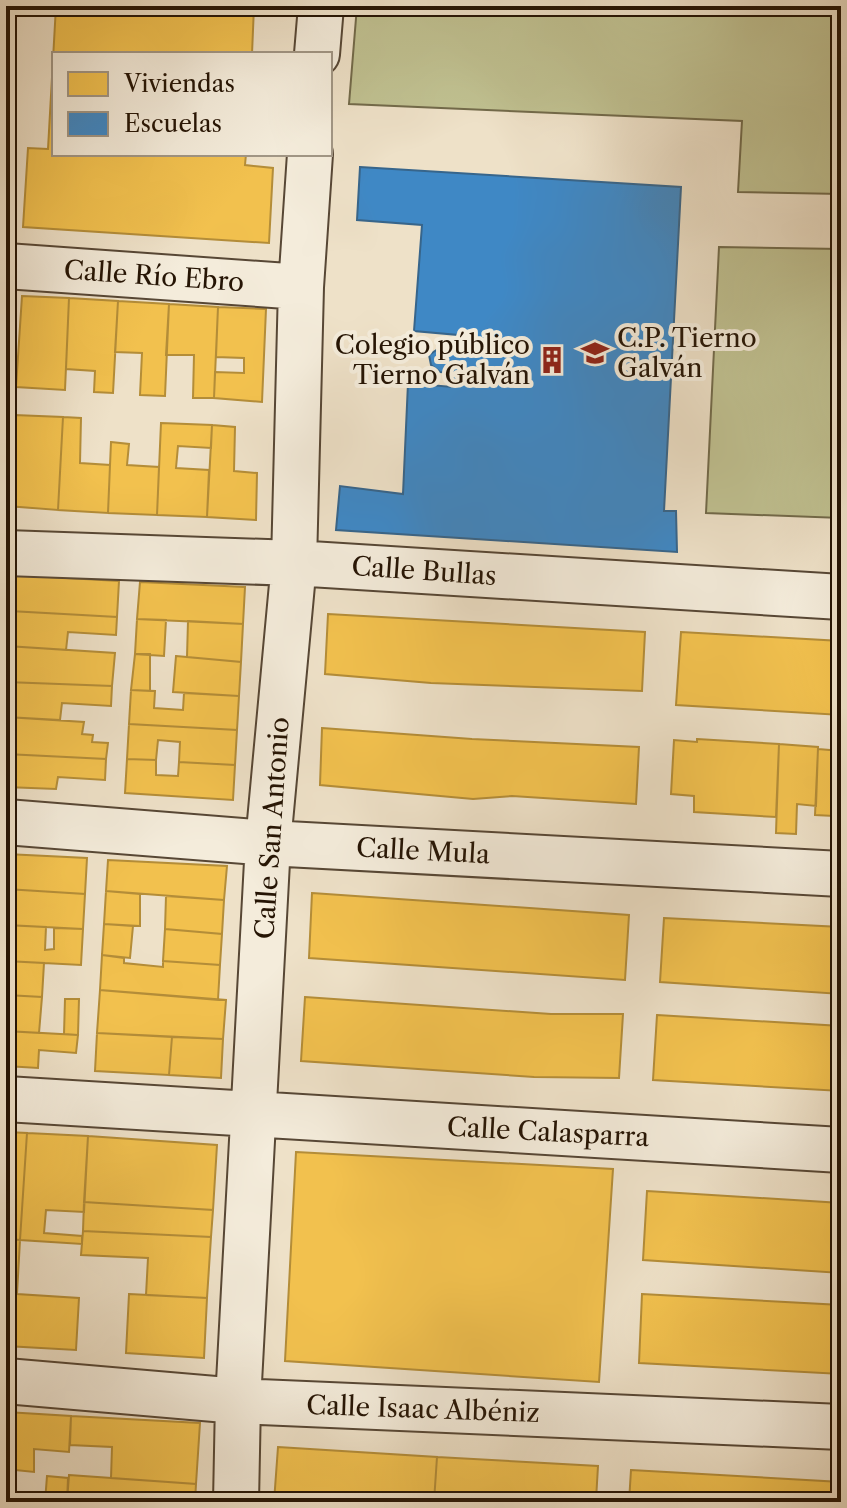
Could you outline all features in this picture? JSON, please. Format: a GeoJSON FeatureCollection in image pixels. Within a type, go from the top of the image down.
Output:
{"type":"FeatureCollection","features":[{"type":"Feature","properties":{"kind":"street"},"geometry":{"type":"LineString","coordinates":[[317,52],[321,6]]}},
{"type":"Feature","properties":{"kind":"street","name":"Calle San Antonio"},"geometry":{"type":"LineString","coordinates":[[236,1502],[238,1401],[268,843],[294,563],[301,287],[310,156]]}},
{"type":"Feature","properties":{"kind":"street","name":"Calle Río Ebro"},"geometry":{"type":"LineString","coordinates":[[6,266],[301,287]]}},
{"type":"Feature","properties":{"kind":"street","name":"Calle Bullas"},"geometry":{"type":"LineString","coordinates":[[6,553],[294,563],[841,597]]}},
{"type":"Feature","properties":{"kind":"street","name":"Calle Mula"},"geometry":{"type":"LineString","coordinates":[[6,822],[268,843],[841,874]]}},
{"type":"Feature","properties":{"kind":"street","name":"Calle Calasparra"},"geometry":{"type":"LineString","coordinates":[[6,1099],[841,1150]]}},
{"type":"Feature","properties":{"kind":"street","name":"Calle Isaac Albéniz"},"geometry":{"type":"LineString","coordinates":[[6,1381],[238,1401],[841,1427]]}},
{"type":"Feature","properties":{"kind":"green space"},"geometry":{"type":"Polygon","coordinates":[[[357,6],[841,6],[841,194],[738,192],[742,121],[349,104],[357,6]]]}},
{"type":"Feature","properties":{"kind":"green space"},"geometry":{"type":"Polygon","coordinates":[[[719,247],[841,249],[841,518],[706,513],[719,247]]]}},
{"type":"Feature","properties":{"kind":"building: Viviendas"},"geometry":{"type":"Polygon","coordinates":[[[56,6],[254,6],[252,52],[53,52],[56,6]]]}},
{"type":"Feature","properties":{"kind":"building: Viviendas"},"geometry":{"type":"Polygon","coordinates":[[[52,78],[52,156],[246,156],[245,165],[273,168],[269,243],[23,227],[28,148],[48,149],[52,78]]]}},
{"type":"Feature","properties":{"kind":"building: Viviendas"},"geometry":{"type":"Polygon","coordinates":[[[22,296],[69,298],[65,390],[16,387],[22,296]]]}},
{"type":"Feature","properties":{"kind":"building: Viviendas"},"geometry":{"type":"Polygon","coordinates":[[[69,298],[118,301],[113,393],[94,392],[95,371],[66,369],[69,298]]]}},
{"type":"Feature","properties":{"kind":"building: Viviendas"},"geometry":{"type":"Polygon","coordinates":[[[118,301],[169,304],[165,396],[140,395],[142,353],[115,352],[118,301]]]}},
{"type":"Feature","properties":{"kind":"building: Viviendas"},"geometry":{"type":"Polygon","coordinates":[[[169,304],[218,307],[214,398],[193,398],[194,355],[166,355],[169,304]]]}},
{"type":"Feature","properties":{"kind":"building: Viviendas"},"geometry":{"type":"Polygon","coordinates":[[[218,307],[266,309],[262,402],[214,398],[215,372],[244,373],[244,358],[216,357],[218,307]]]}},
{"type":"Feature","properties":{"kind":"building: Viviendas"},"geometry":{"type":"Polygon","coordinates":[[[14,415],[63,417],[58,510],[7,506],[14,415]]]}},
{"type":"Feature","properties":{"kind":"building: Viviendas"},"geometry":{"type":"Polygon","coordinates":[[[63,417],[81,418],[80,463],[110,465],[108,513],[58,510],[63,417]]]}},
{"type":"Feature","properties":{"kind":"building: Viviendas"},"geometry":{"type":"Polygon","coordinates":[[[161,423],[212,425],[211,448],[178,446],[176,468],[209,470],[207,517],[157,515],[161,423]]]}},
{"type":"Feature","properties":{"kind":"building: Viviendas"},"geometry":{"type":"Polygon","coordinates":[[[212,425],[235,427],[234,471],[257,473],[256,520],[207,517],[212,425]]]}},
{"type":"Feature","properties":{"kind":"building: Viviendas"},"geometry":{"type":"Polygon","coordinates":[[[111,442],[129,444],[127,465],[159,467],[157,515],[108,513],[111,442]]]}},
{"type":"Feature","properties":{"kind":"building: Viviendas"},"geometry":{"type":"Polygon","coordinates":[[[13,575],[119,581],[117,617],[10,611],[13,575]]]}},
{"type":"Feature","properties":{"kind":"building: Viviendas"},"geometry":{"type":"Polygon","coordinates":[[[140,582],[245,587],[243,624],[137,619],[140,582]]]}},
{"type":"Feature","properties":{"kind":"building: Viviendas"},"geometry":{"type":"Polygon","coordinates":[[[10,611],[117,617],[116,635],[68,632],[66,650],[7,646],[10,611]]]}},
{"type":"Feature","properties":{"kind":"building: Viviendas"},"geometry":{"type":"Polygon","coordinates":[[[328,614],[645,632],[642,691],[431,683],[325,674],[328,614]]]}},
{"type":"Feature","properties":{"kind":"building: Viviendas"},"geometry":{"type":"Polygon","coordinates":[[[137,619],[166,620],[164,656],[135,654],[137,619]]]}},
{"type":"Feature","properties":{"kind":"building: Viviendas"},"geometry":{"type":"Polygon","coordinates":[[[188,621],[243,624],[241,662],[187,657],[188,621]]]}},
{"type":"Feature","properties":{"kind":"building: Viviendas"},"geometry":{"type":"Polygon","coordinates":[[[681,632],[841,641],[841,715],[676,705],[681,632]]]}},
{"type":"Feature","properties":{"kind":"building: Viviendas"},"geometry":{"type":"Polygon","coordinates":[[[7,646],[115,653],[112,686],[6,682],[7,646]]]}},
{"type":"Feature","properties":{"kind":"building: Viviendas"},"geometry":{"type":"Polygon","coordinates":[[[135,654],[150,654],[150,691],[131,690],[135,654]]]}},
{"type":"Feature","properties":{"kind":"building: Viviendas"},"geometry":{"type":"Polygon","coordinates":[[[176,656],[241,662],[239,696],[173,692],[176,656]]]}},
{"type":"Feature","properties":{"kind":"building: Viviendas"},"geometry":{"type":"Polygon","coordinates":[[[6,682],[112,686],[111,706],[62,703],[60,720],[6,717],[6,682]]]}},
{"type":"Feature","properties":{"kind":"building: Viviendas"},"geometry":{"type":"Polygon","coordinates":[[[131,690],[155,691],[154,708],[183,710],[184,693],[239,696],[237,730],[129,724],[131,690]]]}},
{"type":"Feature","properties":{"kind":"building: Viviendas"},"geometry":{"type":"Polygon","coordinates":[[[6,717],[84,722],[82,734],[93,735],[92,742],[108,743],[106,759],[6,754],[6,717]]]}},
{"type":"Feature","properties":{"kind":"building: Viviendas"},"geometry":{"type":"Polygon","coordinates":[[[129,724],[237,730],[235,765],[179,762],[180,742],[158,740],[156,760],[127,759],[129,724]]]}},
{"type":"Feature","properties":{"kind":"building: Viviendas"},"geometry":{"type":"Polygon","coordinates":[[[322,728],[639,747],[636,804],[512,796],[473,799],[320,785],[322,728]]]}},
{"type":"Feature","properties":{"kind":"building: Viviendas"},"geometry":{"type":"Polygon","coordinates":[[[697,739],[779,744],[776,817],[694,812],[694,796],[671,794],[674,740],[697,742],[697,739]]]}},
{"type":"Feature","properties":{"kind":"building: Viviendas"},"geometry":{"type":"Polygon","coordinates":[[[779,744],[818,747],[816,806],[797,804],[796,834],[776,833],[779,744]]]}},
{"type":"Feature","properties":{"kind":"building: Viviendas"},"geometry":{"type":"Polygon","coordinates":[[[818,749],[841,751],[841,810],[834,810],[834,816],[815,815],[818,749]]]}},
{"type":"Feature","properties":{"kind":"building: Viviendas"},"geometry":{"type":"Polygon","coordinates":[[[6,754],[106,759],[105,780],[58,777],[56,789],[6,787],[6,754]]]}},
{"type":"Feature","properties":{"kind":"building: Viviendas"},"geometry":{"type":"Polygon","coordinates":[[[127,759],[156,760],[156,775],[178,776],[179,762],[235,765],[233,800],[125,793],[127,759]]]}},
{"type":"Feature","properties":{"kind":"building: Viviendas"},"geometry":{"type":"Polygon","coordinates":[[[6,854],[87,858],[85,894],[6,889],[6,854]]]}},
{"type":"Feature","properties":{"kind":"building: Viviendas"},"geometry":{"type":"Polygon","coordinates":[[[108,860],[227,866],[224,900],[106,891],[108,860]]]}},
{"type":"Feature","properties":{"kind":"building: Viviendas"},"geometry":{"type":"Polygon","coordinates":[[[6,889],[85,894],[83,929],[6,925],[6,889]]]}},
{"type":"Feature","properties":{"kind":"building: Viviendas"},"geometry":{"type":"Polygon","coordinates":[[[106,891],[140,894],[140,926],[104,924],[106,891]]]}},
{"type":"Feature","properties":{"kind":"building: Viviendas"},"geometry":{"type":"Polygon","coordinates":[[[312,893],[629,915],[625,980],[309,958],[312,893]]]}},
{"type":"Feature","properties":{"kind":"building: Viviendas"},"geometry":{"type":"Polygon","coordinates":[[[166,896],[224,900],[222,934],[165,929],[166,896]]]}},
{"type":"Feature","properties":{"kind":"building: Viviendas"},"geometry":{"type":"Polygon","coordinates":[[[664,918],[841,927],[841,994],[660,982],[664,918]]]}},
{"type":"Feature","properties":{"kind":"building: Viviendas"},"geometry":{"type":"Polygon","coordinates":[[[104,924],[133,926],[130,958],[102,955],[104,924]]]}},
{"type":"Feature","properties":{"kind":"building: Viviendas"},"geometry":{"type":"Polygon","coordinates":[[[6,925],[46,927],[45,950],[54,949],[54,928],[83,929],[81,965],[6,961],[6,925]]]}},
{"type":"Feature","properties":{"kind":"building: Viviendas"},"geometry":{"type":"Polygon","coordinates":[[[165,929],[222,934],[220,965],[163,961],[165,929]]]}},
{"type":"Feature","properties":{"kind":"building: Viviendas"},"geometry":{"type":"Polygon","coordinates":[[[102,955],[124,958],[124,963],[163,967],[163,961],[220,965],[218,1000],[100,990],[102,955]]]}},
{"type":"Feature","properties":{"kind":"building: Viviendas"},"geometry":{"type":"Polygon","coordinates":[[[6,961],[44,963],[42,997],[6,995],[6,961]]]}},
{"type":"Feature","properties":{"kind":"building: Viviendas"},"geometry":{"type":"Polygon","coordinates":[[[100,990],[226,1000],[223,1039],[97,1033],[100,990]]]}},
{"type":"Feature","properties":{"kind":"building: Viviendas"},"geometry":{"type":"Polygon","coordinates":[[[6,995],[42,997],[39,1033],[6,1031],[6,995]]]}},
{"type":"Feature","properties":{"kind":"building: Viviendas"},"geometry":{"type":"Polygon","coordinates":[[[305,997],[551,1014],[623,1014],[619,1078],[534,1077],[301,1061],[305,997]]]}},
{"type":"Feature","properties":{"kind":"building: Viviendas"},"geometry":{"type":"Polygon","coordinates":[[[65,999],[79,999],[78,1035],[64,1034],[65,999]]]}},
{"type":"Feature","properties":{"kind":"building: Viviendas"},"geometry":{"type":"Polygon","coordinates":[[[657,1015],[841,1026],[841,1091],[653,1080],[657,1015]]]}},
{"type":"Feature","properties":{"kind":"building: Viviendas"},"geometry":{"type":"Polygon","coordinates":[[[6,1031],[78,1035],[76,1053],[39,1050],[38,1068],[6,1066],[6,1031]]]}},
{"type":"Feature","properties":{"kind":"building: Viviendas"},"geometry":{"type":"Polygon","coordinates":[[[97,1033],[172,1037],[169,1075],[95,1071],[97,1033]]]}},
{"type":"Feature","properties":{"kind":"building: Viviendas"},"geometry":{"type":"Polygon","coordinates":[[[172,1037],[223,1039],[221,1078],[169,1075],[172,1037]]]}},
{"type":"Feature","properties":{"kind":"building: Viviendas"},"geometry":{"type":"Polygon","coordinates":[[[6,1132],[27,1133],[20,1240],[6,1239],[6,1132]]]}},
{"type":"Feature","properties":{"kind":"building: Viviendas"},"geometry":{"type":"Polygon","coordinates":[[[27,1133],[88,1136],[84,1212],[46,1210],[44,1233],[82,1236],[82,1244],[20,1240],[27,1133]]]}},
{"type":"Feature","properties":{"kind":"building: Viviendas"},"geometry":{"type":"Polygon","coordinates":[[[88,1136],[217,1145],[213,1210],[84,1202],[88,1136]]]}},
{"type":"Feature","properties":{"kind":"building: Viviendas"},"geometry":{"type":"Polygon","coordinates":[[[296,1152],[613,1169],[599,1382],[285,1361],[296,1152]]]}},
{"type":"Feature","properties":{"kind":"building: Viviendas"},"geometry":{"type":"Polygon","coordinates":[[[647,1191],[841,1203],[841,1273],[643,1260],[647,1191]]]}},
{"type":"Feature","properties":{"kind":"building: Viviendas"},"geometry":{"type":"Polygon","coordinates":[[[84,1202],[213,1210],[211,1237],[83,1231],[84,1202]]]}},
{"type":"Feature","properties":{"kind":"building: Viviendas"},"geometry":{"type":"Polygon","coordinates":[[[83,1231],[211,1237],[207,1298],[146,1295],[148,1258],[81,1255],[83,1231]]]}},
{"type":"Feature","properties":{"kind":"building: Viviendas"},"geometry":{"type":"Polygon","coordinates":[[[6,1239],[20,1240],[17,1294],[79,1298],[76,1350],[6,1346],[6,1239]]]}},
{"type":"Feature","properties":{"kind":"building: Viviendas"},"geometry":{"type":"Polygon","coordinates":[[[129,1294],[207,1298],[204,1358],[126,1353],[129,1294]]]}},
{"type":"Feature","properties":{"kind":"building: Viviendas"},"geometry":{"type":"Polygon","coordinates":[[[642,1294],[841,1305],[841,1374],[639,1363],[642,1294]]]}},
{"type":"Feature","properties":{"kind":"building: Viviendas"},"geometry":{"type":"Polygon","coordinates":[[[6,1412],[71,1416],[69,1452],[34,1449],[34,1472],[6,1469],[6,1412]]]}},
{"type":"Feature","properties":{"kind":"building: Viviendas"},"geometry":{"type":"Polygon","coordinates":[[[71,1416],[200,1423],[196,1484],[111,1478],[112,1447],[70,1445],[71,1416]]]}},
{"type":"Feature","properties":{"kind":"building: Viviendas"},"geometry":{"type":"Polygon","coordinates":[[[278,1447],[437,1457],[434,1502],[375,1502],[375,1497],[337,1496],[338,1502],[274,1502],[278,1447]]]}},
{"type":"Feature","properties":{"kind":"building: Viviendas"},"geometry":{"type":"Polygon","coordinates":[[[437,1457],[598,1466],[596,1500],[553,1498],[553,1502],[521,1502],[521,1498],[501,1498],[501,1502],[434,1502],[437,1457]]]}},
{"type":"Feature","properties":{"kind":"building: Viviendas"},"geometry":{"type":"Polygon","coordinates":[[[631,1470],[841,1482],[841,1502],[629,1502],[631,1470]]]}},
{"type":"Feature","properties":{"kind":"building: Viviendas"},"geometry":{"type":"Polygon","coordinates":[[[69,1475],[196,1484],[195,1502],[67,1502],[69,1475]]]}},
{"type":"Feature","properties":{"kind":"building: Viviendas"},"geometry":{"type":"Polygon","coordinates":[[[47,1476],[68,1478],[67,1502],[45,1502],[47,1476]]]}},
{"type":"Feature","properties":{"kind":"building: Escuelas","name":"Colegio público Tierno Galván"},"geometry":{"type":"Polygon","coordinates":[[[360,167],[681,187],[664,511],[676,511],[677,552],[336,530],[340,486],[403,494],[408,383],[452,387],[453,373],[440,372],[431,365],[429,355],[438,349],[456,351],[458,335],[414,331],[422,225],[357,220],[360,167]]]}},
{"type":"Feature","properties":{"kind":"place","name":"C.P. Tierno Galván"},"geometry":{"type":"Point","coordinates":[595,353]}},
{"type":"Feature","properties":{"kind":"place","name":"Colegio público Tierno Galván"},"geometry":{"type":"Point","coordinates":[552,360]}}]}
